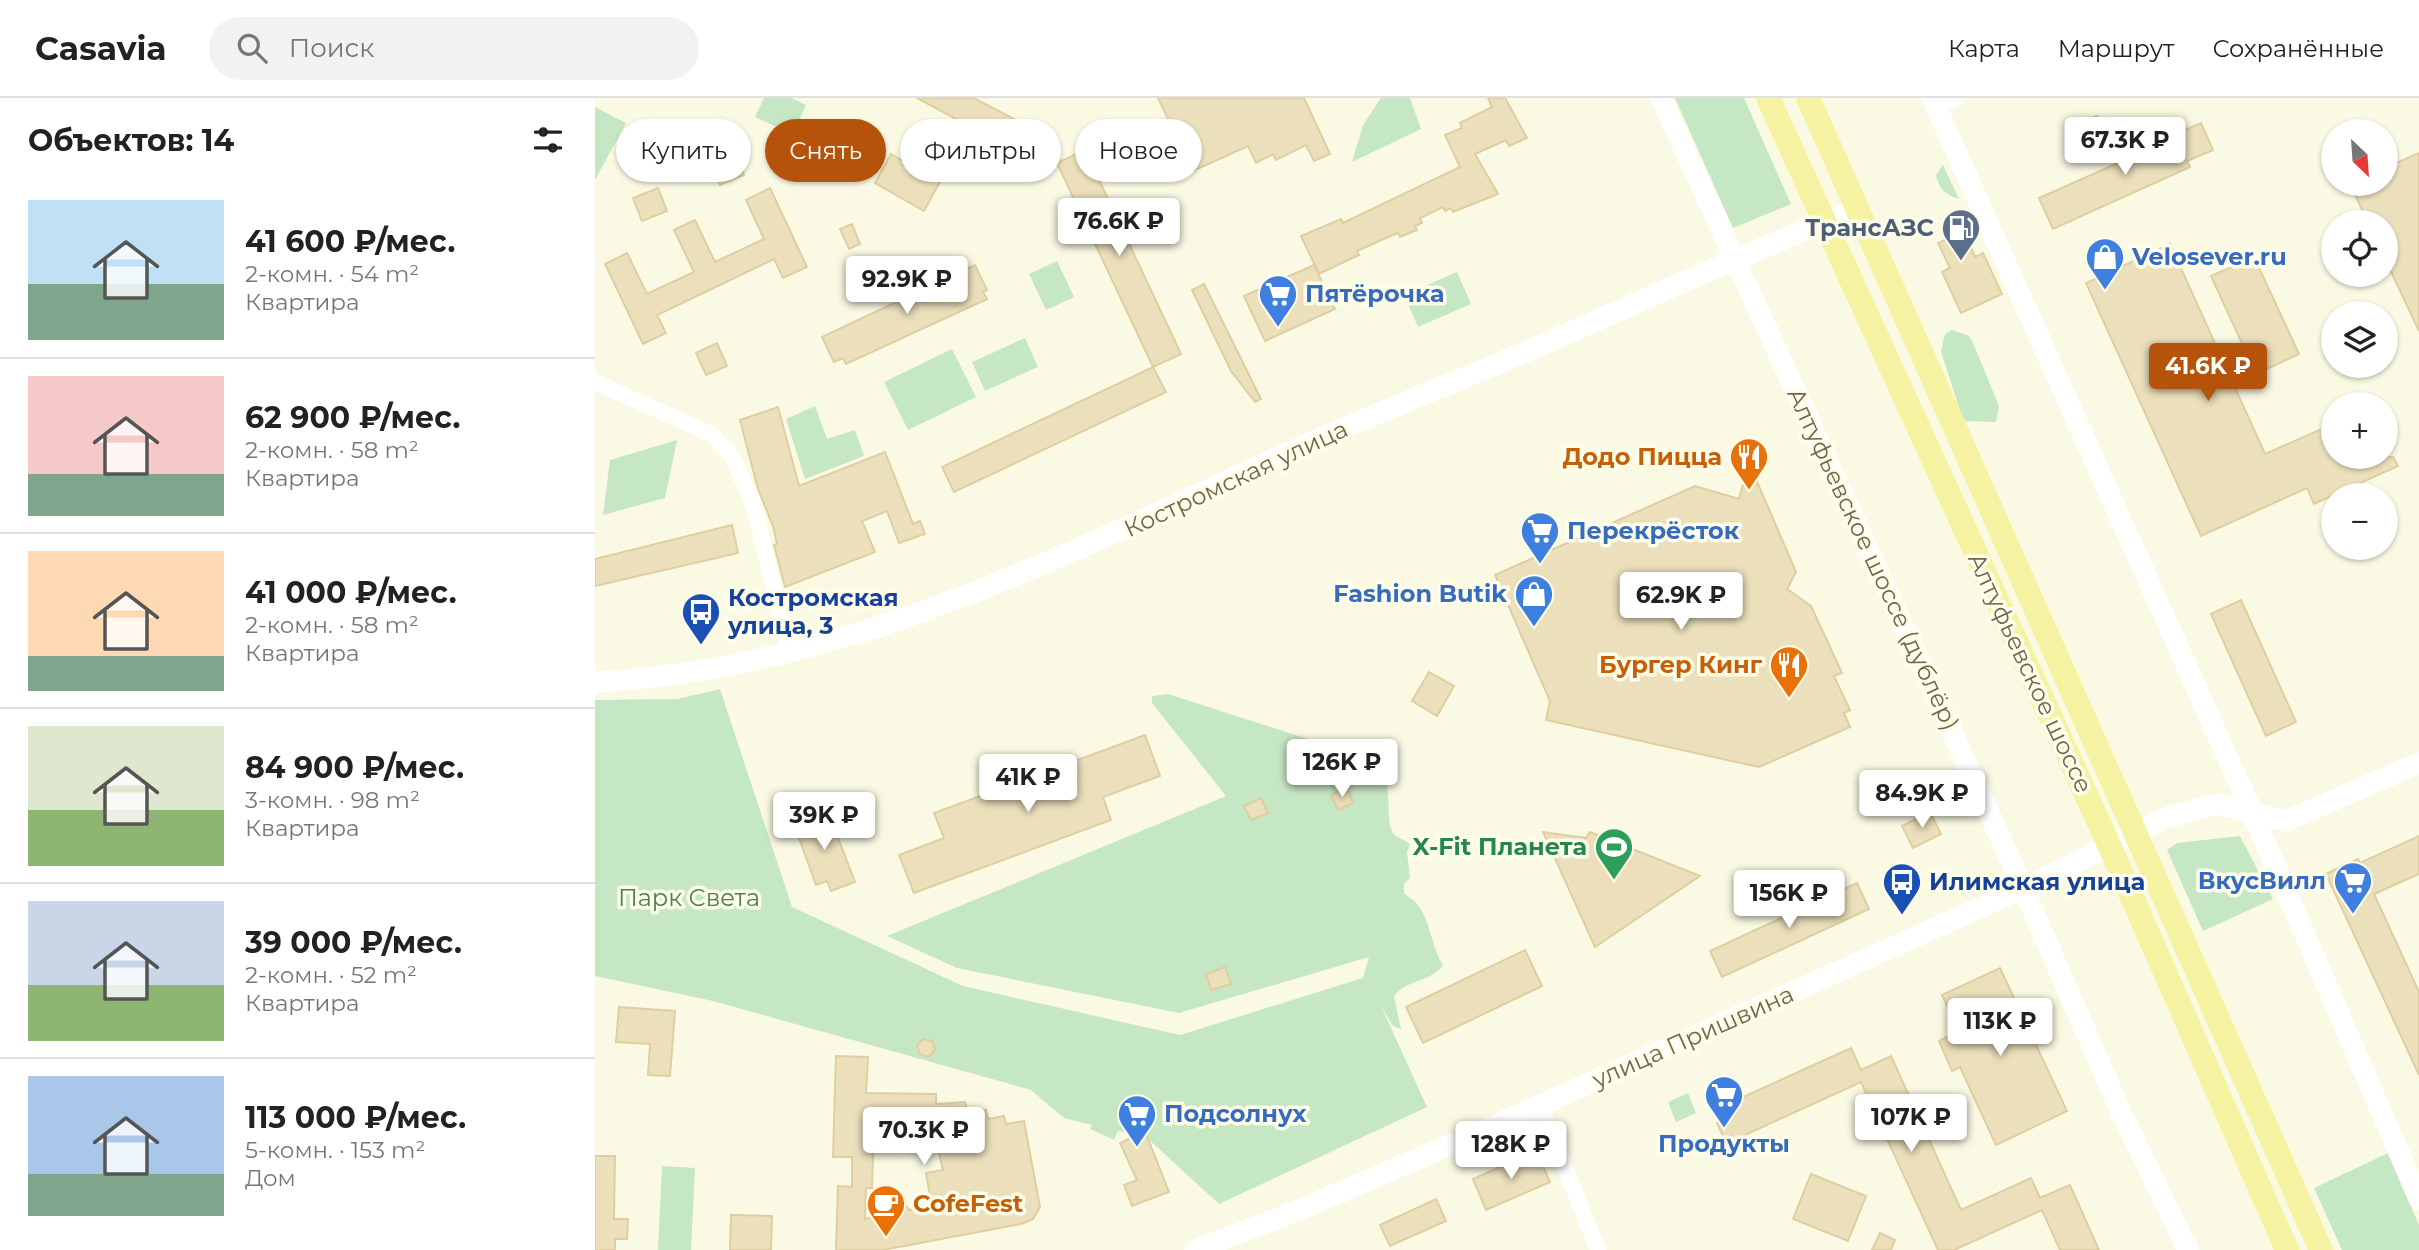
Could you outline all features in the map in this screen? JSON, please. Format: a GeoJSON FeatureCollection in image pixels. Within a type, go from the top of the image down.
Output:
{"type":"FeatureCollection","features":[{"type":"Feature","properties":{"kind":"main road","name":"Алтуфьевское шоссе"},"geometry":{"type":"LineString","coordinates":[[1768,98],[2110,847],[2287,1250]]}},
{"type":"Feature","properties":{"kind":"main road","name":"Алтуфьевское шоссе"},"geometry":{"type":"LineString","coordinates":[[1808,98],[2321,1250]]}},
{"type":"Feature","properties":{"kind":"street","name":"Алтуфьевское шоссе (дублёр)"},"geometry":{"type":"LineString","coordinates":[[1661,98],[2123,1116],[2188,1250]]}},
{"type":"Feature","properties":{"kind":"street"},"geometry":{"type":"LineString","coordinates":[[1957,98],[1934,102],[2252,812],[2419,1199]]}},
{"type":"Feature","properties":{"kind":"street","name":"Костромская улица"},"geometry":{"type":"LineString","coordinates":[[595,682],[659,678],[789,651],[918,615],[1081,550],[1296,450],[1734,258],[1857,210]]}},
{"type":"Feature","properties":{"kind":"street"},"geometry":{"type":"LineString","coordinates":[[595,382],[711,434],[733,458],[754,506],[789,651]]}},
{"type":"Feature","properties":{"kind":"street"},"geometry":{"type":"LineString","coordinates":[[2268,852],[2273,833],[2286,821],[2419,763]]}},
{"type":"Feature","properties":{"kind":"street"},"geometry":{"type":"LineString","coordinates":[[2110,847],[2168,817],[2218,804],[2286,821]]}},
{"type":"Feature","properties":{"kind":"street","name":"улица Пришвина"},"geometry":{"type":"LineString","coordinates":[[1195,1250],[1309,1207],[2022,889],[2110,847]]}},
{"type":"Feature","properties":{"kind":"street"},"geometry":{"type":"LineString","coordinates":[[1540,1105],[1598,1250]]}},
{"type":"Feature","properties":{"kind":"green space"},"geometry":{"type":"Polygon","coordinates":[[[764,98],[791,98],[806,105],[800,119],[765,119],[765,121],[755,117],[764,98]]]}},
{"type":"Feature","properties":{"kind":"green space"},"geometry":{"type":"Polygon","coordinates":[[[1381,98],[1410,98],[1421,129],[1352,162],[1363,125],[1381,98]]]}},
{"type":"Feature","properties":{"kind":"green space"},"geometry":{"type":"Polygon","coordinates":[[[1675,98],[1744,98],[1791,204],[1733,228],[1675,98]]]}},
{"type":"Feature","properties":{"kind":"green space"},"geometry":{"type":"Polygon","coordinates":[[[595,107],[618,119],[616,119],[616,141],[595,180],[595,107]]]}},
{"type":"Feature","properties":{"kind":"green space"},"geometry":{"type":"Polygon","coordinates":[[[1943,165],[1959,199],[1947,193],[1939,184],[1936,175],[1943,165]]]}},
{"type":"Feature","properties":{"kind":"green space"},"geometry":{"type":"Polygon","coordinates":[[[1057,261],[1074,297],[1046,310],[1029,274],[1057,261]]]}},
{"type":"Feature","properties":{"kind":"green space"},"geometry":{"type":"Polygon","coordinates":[[[1457,272],[1471,304],[1418,327],[1404,295],[1457,272]]]}},
{"type":"Feature","properties":{"kind":"green space"},"geometry":{"type":"Polygon","coordinates":[[[1952,330],[1969,336],[1973,343],[1999,406],[1996,422],[1966,421],[1961,414],[1941,351],[1945,334],[1952,330]]]}},
{"type":"Feature","properties":{"kind":"green space"},"geometry":{"type":"Polygon","coordinates":[[[1025,338],[1038,367],[985,391],[972,362],[1025,338]]]}},
{"type":"Feature","properties":{"kind":"green space"},"geometry":{"type":"Polygon","coordinates":[[[952,349],[976,397],[908,430],[884,382],[952,349]]]}},
{"type":"Feature","properties":{"kind":"green space"},"geometry":{"type":"Polygon","coordinates":[[[815,406],[827,439],[855,430],[864,456],[805,479],[786,419],[815,406]]]}},
{"type":"Feature","properties":{"kind":"green space"},"geometry":{"type":"Polygon","coordinates":[[[677,440],[665,498],[603,515],[610,460],[677,440]]]}},
{"type":"Feature","properties":{"kind":"green space","name":"Парк Света"},"geometry":{"type":"Polygon","coordinates":[[[720,689],[792,907],[963,986],[1180,1035],[1363,978],[1369,957],[1179,1013],[957,968],[887,936],[1226,796],[1152,703],[1152,696],[1168,694],[1321,745],[1368,756],[1382,770],[1386,780],[1392,831],[1410,844],[1407,852],[1410,878],[1404,884],[1404,893],[1421,910],[1443,965],[1432,975],[1405,987],[1394,996],[1401,1029],[1393,1026],[1381,1006],[1427,1107],[1219,1204],[1147,1138],[1118,1131],[1114,1140],[1090,1129],[1092,1125],[1064,1118],[1031,1090],[713,1001],[595,976],[595,700],[677,699],[720,689]]]}},
{"type":"Feature","properties":{"kind":"green space"},"geometry":{"type":"Polygon","coordinates":[[[2240,836],[2273,899],[2203,931],[2167,850],[2177,843],[2240,836]]]}},
{"type":"Feature","properties":{"kind":"green space"},"geometry":{"type":"Polygon","coordinates":[[[1688,1093],[1696,1113],[1676,1122],[1668,1102],[1688,1093]]]}},
{"type":"Feature","properties":{"kind":"green space"},"geometry":{"type":"Polygon","coordinates":[[[2388,1153],[2419,1225],[2419,1250],[2342,1250],[2314,1188],[2388,1153]]]}},
{"type":"Feature","properties":{"kind":"green space"},"geometry":{"type":"Polygon","coordinates":[[[662,1166],[695,1168],[691,1250],[658,1250],[662,1166]]]}},
{"type":"Feature","properties":{"kind":"building"},"geometry":{"type":"Polygon","coordinates":[[[917,98],[974,98],[1014,119],[956,119],[917,98]]]}},
{"type":"Feature","properties":{"kind":"building"},"geometry":{"type":"Polygon","coordinates":[[[1158,98],[1304,98],[1330,154],[1314,161],[1306,145],[1276,160],[1273,154],[1256,163],[1248,146],[1202,167],[1202,119],[1168,119],[1158,98]]]}},
{"type":"Feature","properties":{"kind":"building"},"geometry":{"type":"Polygon","coordinates":[[[1488,98],[1505,98],[1527,138],[1509,146],[1506,140],[1475,154],[1498,194],[1453,212],[1451,208],[1445,211],[1443,207],[1420,218],[1422,223],[1415,226],[1417,230],[1400,237],[1398,233],[1388,237],[1357,251],[1359,255],[1319,274],[1301,236],[1341,219],[1343,223],[1460,167],[1445,135],[1462,128],[1460,123],[1492,107],[1488,98]]]}},
{"type":"Feature","properties":{"kind":"building"},"geometry":{"type":"Polygon","coordinates":[[[2097,116],[2103,131],[2077,142],[2071,127],[2097,116]]]}},
{"type":"Feature","properties":{"kind":"building"},"geometry":{"type":"Polygon","coordinates":[[[2201,123],[2213,150],[2187,161],[2190,167],[2053,229],[2039,198],[2179,136],[2178,133],[2201,123]]]}},
{"type":"Feature","properties":{"kind":"building"},"geometry":{"type":"Polygon","coordinates":[[[2419,153],[2419,331],[2398,287],[2398,210],[2362,210],[2356,196],[2398,196],[2398,162],[2419,153]]]}},
{"type":"Feature","properties":{"kind":"building"},"geometry":{"type":"Polygon","coordinates":[[[891,154],[900,159],[900,182],[940,182],[924,211],[875,183],[886,182],[886,163],[891,154]]]}},
{"type":"Feature","properties":{"kind":"building"},"geometry":{"type":"Polygon","coordinates":[[[1075,155],[1075,182],[1100,182],[1181,354],[1153,367],[1061,172],[1061,161],[1075,155]]]}},
{"type":"Feature","properties":{"kind":"building"},"geometry":{"type":"Polygon","coordinates":[[[658,188],[667,211],[642,221],[633,198],[658,188]]]}},
{"type":"Feature","properties":{"kind":"building"},"geometry":{"type":"Polygon","coordinates":[[[770,188],[807,267],[783,278],[774,259],[657,315],[666,333],[643,344],[605,264],[627,253],[647,294],[694,272],[674,230],[695,220],[715,262],[764,239],[746,200],[770,188]]]}},
{"type":"Feature","properties":{"kind":"building"},"geometry":{"type":"Polygon","coordinates":[[[852,224],[860,244],[849,249],[840,229],[852,224]]]}},
{"type":"Feature","properties":{"kind":"building"},"geometry":{"type":"Polygon","coordinates":[[[1964,232],[1975,257],[1983,253],[2002,294],[1961,313],[1942,272],[1950,268],[1938,243],[1964,232]]]}},
{"type":"Feature","properties":{"kind":"building"},"geometry":{"type":"Polygon","coordinates":[[[2170,244],[2265,454],[2321,429],[2321,469],[2391,469],[2360,483],[2321,483],[2321,501],[2314,504],[2307,488],[2201,536],[2086,283],[2170,244]]]}},
{"type":"Feature","properties":{"kind":"building"},"geometry":{"type":"Polygon","coordinates":[[[2254,257],[2299,354],[2256,374],[2211,276],[2254,257]]]}},
{"type":"Feature","properties":{"kind":"building"},"geometry":{"type":"Polygon","coordinates":[[[975,265],[987,290],[983,292],[987,299],[846,364],[843,358],[834,362],[822,337],[975,265]]]}},
{"type":"Feature","properties":{"kind":"building"},"geometry":{"type":"Polygon","coordinates":[[[1314,265],[1335,309],[1265,341],[1244,296],[1314,265]]]}},
{"type":"Feature","properties":{"kind":"building"},"geometry":{"type":"Polygon","coordinates":[[[1204,284],[1261,399],[1255,402],[1231,371],[1192,290],[1204,284]]]}},
{"type":"Feature","properties":{"kind":"building"},"geometry":{"type":"Polygon","coordinates":[[[717,343],[727,366],[706,375],[696,353],[717,343]]]}},
{"type":"Feature","properties":{"kind":"building"},"geometry":{"type":"Polygon","coordinates":[[[1153,367],[1166,392],[954,492],[942,467],[1153,367]]]}},
{"type":"Feature","properties":{"kind":"building"},"geometry":{"type":"Polygon","coordinates":[[[778,407],[799,486],[885,452],[913,524],[920,521],[925,534],[899,543],[887,511],[862,521],[875,552],[785,587],[774,545],[777,544],[773,526],[758,489],[740,420],[778,407]]]}},
{"type":"Feature","properties":{"kind":"building"},"geometry":{"type":"Polygon","coordinates":[[[1749,463],[1796,572],[1787,589],[1811,606],[1842,673],[1834,676],[1850,710],[1844,713],[1850,727],[1759,767],[1546,720],[1550,701],[1495,575],[1695,486],[1739,499],[1749,463]]]}},
{"type":"Feature","properties":{"kind":"building"},"geometry":{"type":"Polygon","coordinates":[[[732,525],[738,553],[595,586],[595,559],[732,525]]]}},
{"type":"Feature","properties":{"kind":"building"},"geometry":{"type":"Polygon","coordinates":[[[2241,600],[2296,722],[2266,736],[2211,614],[2241,600]]]}},
{"type":"Feature","properties":{"kind":"building"},"geometry":{"type":"Polygon","coordinates":[[[1429,672],[1454,686],[1437,716],[1412,701],[1429,672]]]}},
{"type":"Feature","properties":{"kind":"building"},"geometry":{"type":"Polygon","coordinates":[[[1145,735],[1160,776],[1103,797],[1111,820],[914,893],[899,855],[944,838],[934,813],[1145,735]]]}},
{"type":"Feature","properties":{"kind":"building"},"geometry":{"type":"Polygon","coordinates":[[[1347,788],[1353,803],[1338,810],[1331,795],[1347,788]]]}},
{"type":"Feature","properties":{"kind":"building"},"geometry":{"type":"Polygon","coordinates":[[[1261,798],[1268,813],[1251,820],[1244,806],[1261,798]]]}},
{"type":"Feature","properties":{"kind":"building"},"geometry":{"type":"Polygon","coordinates":[[[828,812],[855,882],[831,891],[827,881],[816,885],[794,824],[828,812]]]}},
{"type":"Feature","properties":{"kind":"building"},"geometry":{"type":"Polygon","coordinates":[[[1930,812],[1941,834],[1913,848],[1902,826],[1930,812]]]}},
{"type":"Feature","properties":{"kind":"building","name":"X-Fit Планета"},"geometry":{"type":"Polygon","coordinates":[[[1543,832],[1586,838],[1590,832],[1700,876],[1595,947],[1543,832]]]}},
{"type":"Feature","properties":{"kind":"building"},"geometry":{"type":"Polygon","coordinates":[[[2419,836],[2419,874],[2374,894],[2419,992],[2419,1075],[2326,874],[2358,859],[2360,863],[2419,836]]]}},
{"type":"Feature","properties":{"kind":"building"},"geometry":{"type":"Polygon","coordinates":[[[1857,883],[1869,909],[1722,977],[1710,951],[1857,883]]]}},
{"type":"Feature","properties":{"kind":"building"},"geometry":{"type":"Polygon","coordinates":[[[1525,950],[1542,986],[1423,1043],[1406,1007],[1525,950]]]}},
{"type":"Feature","properties":{"kind":"building"},"geometry":{"type":"Polygon","coordinates":[[[1225,967],[1231,984],[1211,990],[1206,974],[1225,967]]]}},
{"type":"Feature","properties":{"kind":"building"},"geometry":{"type":"Polygon","coordinates":[[[2000,968],[2067,1111],[1996,1145],[1960,1067],[1952,1071],[1939,1041],[1959,1031],[1942,995],[2000,968]]]}},
{"type":"Feature","properties":{"kind":"building"},"geometry":{"type":"Polygon","coordinates":[[[619,1007],[675,1011],[670,1076],[648,1075],[650,1044],[616,1042],[619,1007]]]}},
{"type":"Feature","properties":{"kind":"building"},"geometry":{"type":"Polygon","coordinates":[[[923,1039],[932,1041],[935,1050],[929,1057],[920,1054],[917,1046],[923,1039]]]}},
{"type":"Feature","properties":{"kind":"building"},"geometry":{"type":"Polygon","coordinates":[[[1851,1048],[1861,1070],[1891,1056],[1961,1210],[2031,1178],[2040,1198],[2070,1185],[2099,1250],[2060,1250],[2042,1210],[1954,1250],[1938,1250],[1861,1082],[1734,1140],[1731,1135],[1724,1138],[1717,1123],[1724,1120],[1719,1108],[1851,1048]]]}},
{"type":"Feature","properties":{"kind":"building"},"geometry":{"type":"Polygon","coordinates":[[[836,1056],[868,1057],[866,1093],[936,1094],[936,1104],[965,1102],[968,1113],[986,1110],[988,1119],[1004,1116],[1006,1124],[1024,1121],[1040,1207],[1033,1219],[1021,1224],[883,1250],[836,1250],[838,1186],[852,1187],[852,1157],[833,1157],[836,1056]],[[874,1123],[872,1188],[866,1188],[865,1219],[907,1207],[909,1210],[932,1206],[926,1173],[943,1170],[939,1153],[948,1151],[942,1123],[874,1123]]]}},
{"type":"Feature","properties":{"kind":"building"},"geometry":{"type":"Polygon","coordinates":[[[1145,1131],[1169,1192],[1132,1206],[1124,1185],[1137,1180],[1120,1143],[1145,1131]]]}},
{"type":"Feature","properties":{"kind":"building"},"geometry":{"type":"Polygon","coordinates":[[[1536,1151],[1550,1182],[1486,1210],[1473,1179],[1536,1151]]]}},
{"type":"Feature","properties":{"kind":"building"},"geometry":{"type":"Polygon","coordinates":[[[595,1156],[615,1156],[614,1219],[628,1219],[627,1239],[615,1239],[615,1250],[595,1250],[595,1156]]]}},
{"type":"Feature","properties":{"kind":"building"},"geometry":{"type":"Polygon","coordinates":[[[1811,1174],[1866,1196],[1848,1241],[1793,1219],[1811,1174]]]}},
{"type":"Feature","properties":{"kind":"building"},"geometry":{"type":"Polygon","coordinates":[[[1436,1199],[1446,1221],[1390,1246],[1380,1225],[1436,1199]]]}},
{"type":"Feature","properties":{"kind":"building"},"geometry":{"type":"Polygon","coordinates":[[[731,1215],[772,1216],[771,1250],[730,1250],[731,1215]]]}},
{"type":"Feature","properties":{"kind":"building"},"geometry":{"type":"Polygon","coordinates":[[[1880,1233],[1895,1240],[1891,1250],[1872,1250],[1880,1233]]]}},
{"type":"Feature","properties":{"kind":"place","name":"ТрансАЗС"},"geometry":{"type":"Point","coordinates":[1961,262]}},
{"type":"Feature","properties":{"kind":"place","name":"Velosever.ru"},"geometry":{"type":"Point","coordinates":[2105,291]}},
{"type":"Feature","properties":{"kind":"place","name":"Пятёрочка"},"geometry":{"type":"Point","coordinates":[1278,328]}},
{"type":"Feature","properties":{"kind":"place","name":"Додо Пицца"},"geometry":{"type":"Point","coordinates":[1749,491]}},
{"type":"Feature","properties":{"kind":"place","name":"Перекрёсток"},"geometry":{"type":"Point","coordinates":[1540,565]}},
{"type":"Feature","properties":{"kind":"place","name":"Fashion Butik"},"geometry":{"type":"Point","coordinates":[1534,628]}},
{"type":"Feature","properties":{"kind":"place","name":"Костромская улица, 3"},"geometry":{"type":"Point","coordinates":[701,646]}},
{"type":"Feature","properties":{"kind":"place","name":"Бургер Кинг"},"geometry":{"type":"Point","coordinates":[1789,699]}},
{"type":"Feature","properties":{"kind":"place","name":"X-Fit Планета"},"geometry":{"type":"Point","coordinates":[1614,881]}},
{"type":"Feature","properties":{"kind":"place","name":"ВкусВилл"},"geometry":{"type":"Point","coordinates":[2353,915]}},
{"type":"Feature","properties":{"kind":"place","name":"Илимская улица"},"geometry":{"type":"Point","coordinates":[1902,916]}},
{"type":"Feature","properties":{"kind":"place","name":"Продукты"},"geometry":{"type":"Point","coordinates":[1724,1129]}},
{"type":"Feature","properties":{"kind":"place","name":"Подсолнух"},"geometry":{"type":"Point","coordinates":[1137,1148]}},
{"type":"Feature","properties":{"kind":"place","name":"CofeFest"},"geometry":{"type":"Point","coordinates":[886,1238]}}]}
